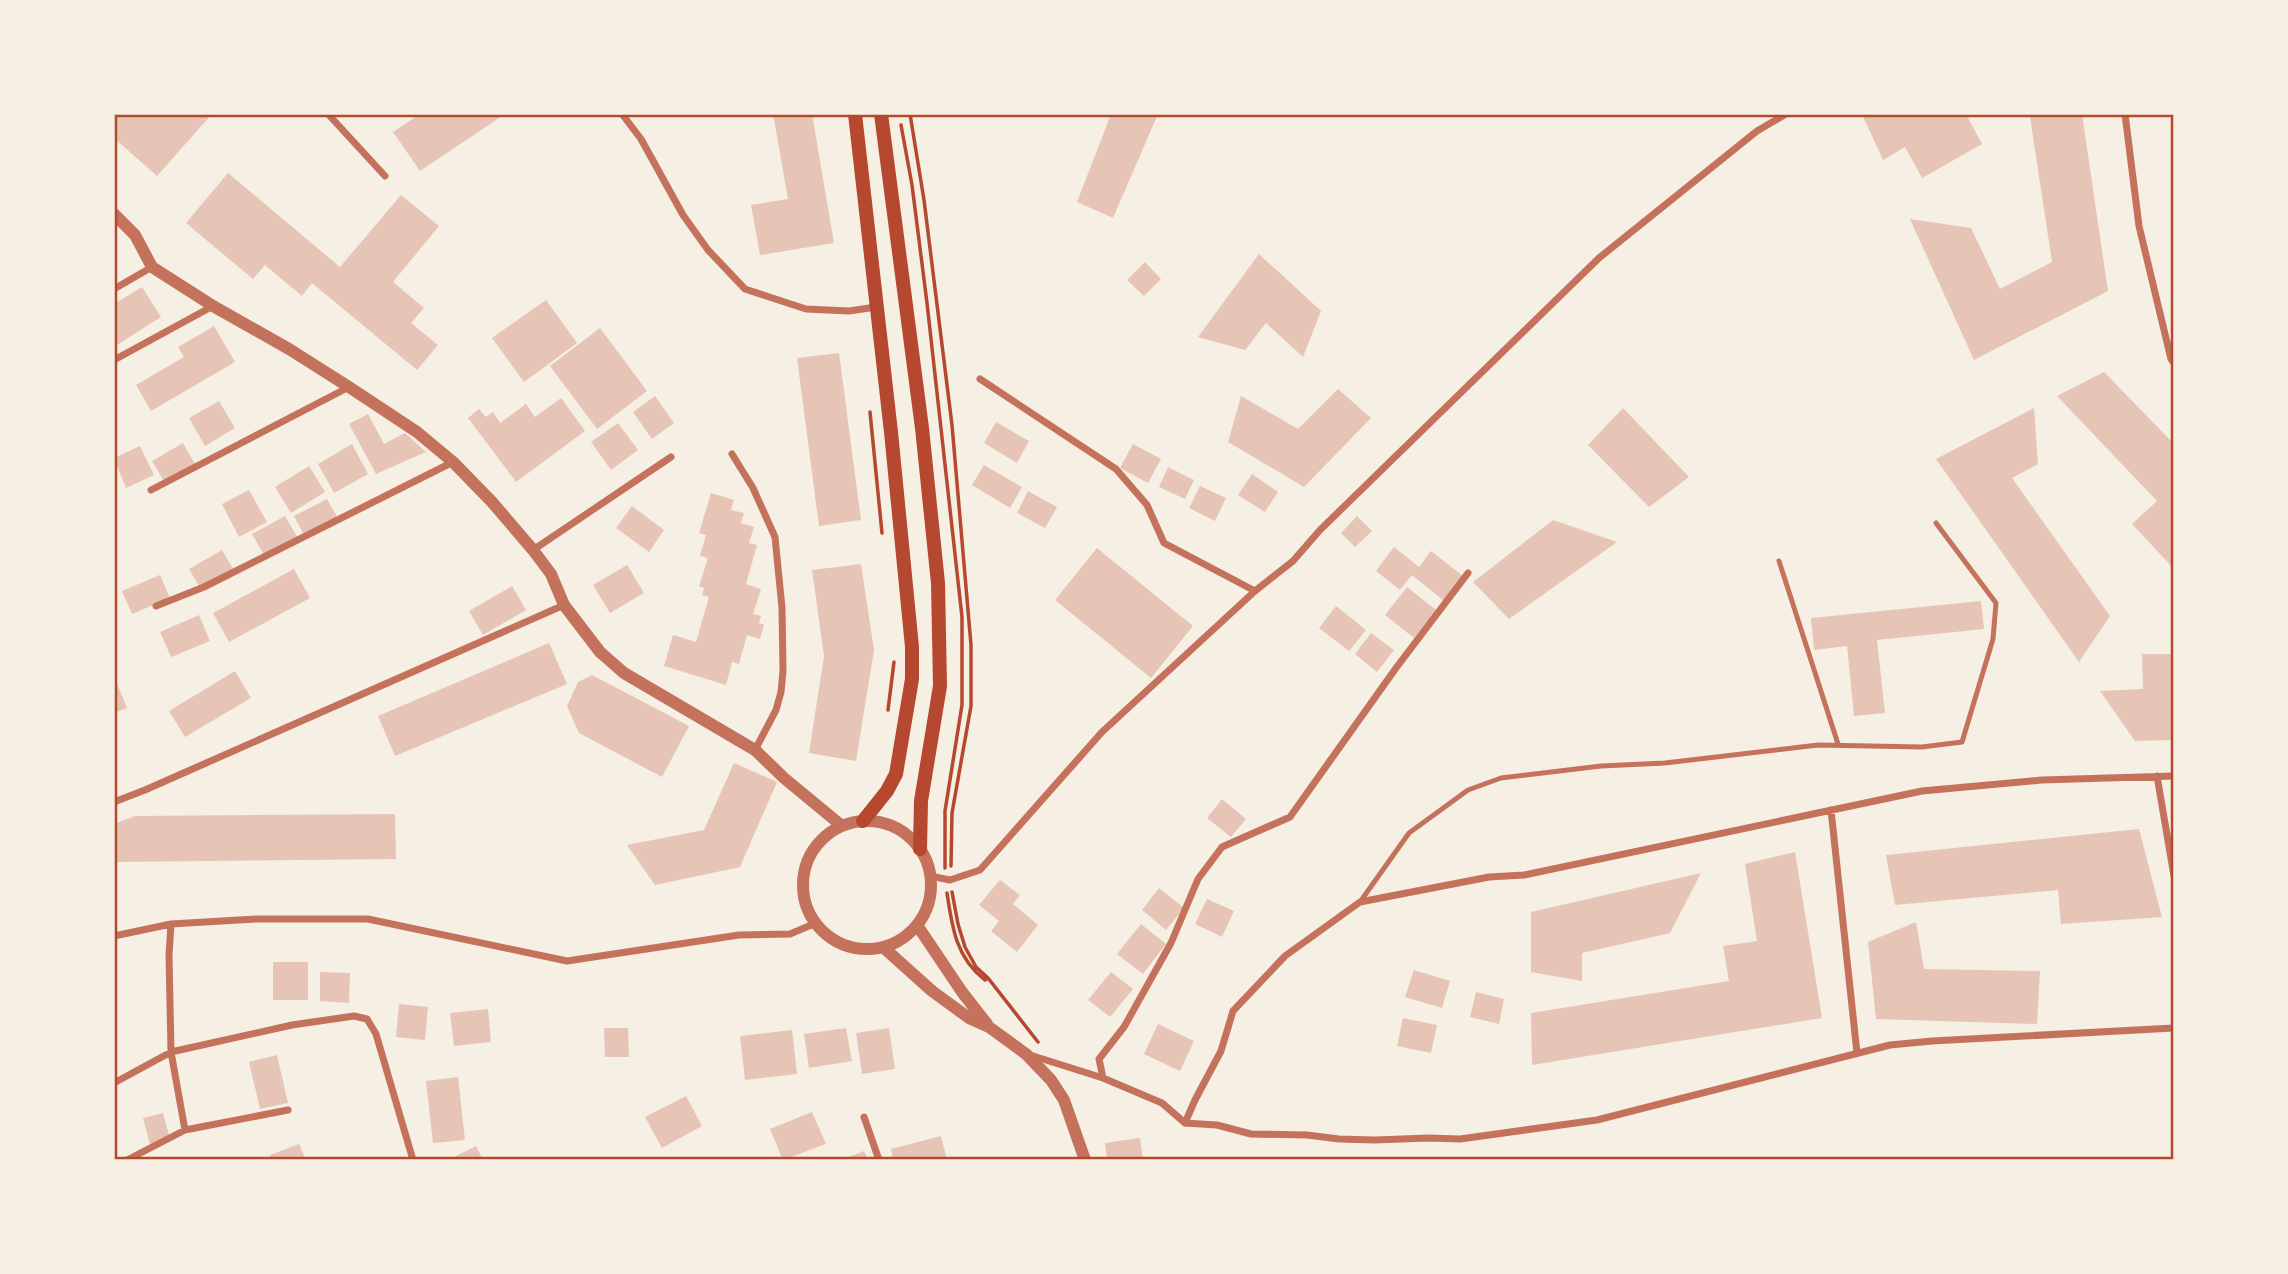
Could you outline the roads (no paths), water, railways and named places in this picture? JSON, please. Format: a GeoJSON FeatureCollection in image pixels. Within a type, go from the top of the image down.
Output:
{"type":"FeatureCollection","features":[{"type":"Feature","properties":{"kind":"main road"},"geometry":{"type":"LineString","coordinates":[[855,114],[912,648],[912,679],[897,774],[863,821]]}},
{"type":"Feature","properties":{"kind":"main road"},"geometry":{"type":"LineString","coordinates":[[881,114],[916,376],[938,583],[940,686],[920,802],[919,849]]}},
{"type":"Feature","properties":{"kind":"street"},"geometry":{"type":"LineString","coordinates":[[328,114],[385,176]]}},
{"type":"Feature","properties":{"kind":"street"},"geometry":{"type":"LineString","coordinates":[[622,114],[640,139],[683,215],[708,250],[745,289],[806,309],[849,311],[877,307]]}},
{"type":"Feature","properties":{"kind":"street"},"geometry":{"type":"LineString","coordinates":[[930,876],[950,880],[980,870],[1102,732],[1255,591],[1293,561],[1320,530],[1599,258],[1757,131],[1786,114]]}},
{"type":"Feature","properties":{"kind":"street"},"geometry":{"type":"LineString","coordinates":[[2125,114],[2139,226],[2174,363]]}},
{"type":"Feature","properties":{"kind":"street"},"geometry":{"type":"LineString","coordinates":[[114,214],[135,235],[152,267],[349,387],[417,432],[453,462],[533,550],[551,574],[564,605],[600,652],[624,673],[755,750],[842,826]]}},
{"type":"Feature","properties":{"kind":"street"},"geometry":{"type":"LineString","coordinates":[[114,289],[152,267]]}},
{"type":"Feature","properties":{"kind":"street"},"geometry":{"type":"LineString","coordinates":[[114,360],[213,306]]}},
{"type":"Feature","properties":{"kind":"street"},"geometry":{"type":"LineString","coordinates":[[980,379],[1116,469],[1147,505],[1164,543],[1255,591]]}},
{"type":"Feature","properties":{"kind":"street"},"geometry":{"type":"LineString","coordinates":[[151,490],[349,387]]}},
{"type":"Feature","properties":{"kind":"street"},"geometry":{"type":"LineString","coordinates":[[732,454],[753,488],[775,537],[782,608],[781,692],[776,710],[755,750]]}},
{"type":"Feature","properties":{"kind":"street"},"geometry":{"type":"LineString","coordinates":[[533,550],[671,457]]}},
{"type":"Feature","properties":{"kind":"street"},"geometry":{"type":"LineString","coordinates":[[156,606],[204,587],[453,462]]}},
{"type":"Feature","properties":{"kind":"street"},"geometry":{"type":"LineString","coordinates":[[1103,1078],[1099,1059],[1124,1027],[1171,943],[1198,879],[1222,847],[1290,817],[1396,668],[1468,573]]}},
{"type":"Feature","properties":{"kind":"street"},"geometry":{"type":"LineString","coordinates":[[114,802],[564,605]]}},
{"type":"Feature","properties":{"kind":"street"},"geometry":{"type":"LineString","coordinates":[[2157,776],[2174,876]]}},
{"type":"Feature","properties":{"kind":"street"},"geometry":{"type":"LineString","coordinates":[[1185,1122],[1221,1051],[1233,1011],[1285,956],[1360,902],[1489,877],[1524,875],[1923,791],[2042,780],[2174,776]]}},
{"type":"Feature","properties":{"kind":"street"},"geometry":{"type":"LineString","coordinates":[[1831,810],[1857,1053]]}},
{"type":"Feature","properties":{"kind":"street"},"geometry":{"type":"LineString","coordinates":[[863,821],[882,823],[898,829],[919,849],[928,864],[930,899],[918,925],[902,939],[883,947],[849,947],[827,936],[810,914],[804,898],[805,869],[809,858],[819,843],[842,826],[863,821]]}},
{"type":"Feature","properties":{"kind":"street"},"geometry":{"type":"LineString","coordinates":[[114,936],[171,924],[256,919],[368,919],[567,961],[738,935],[790,934],[816,923]]}},
{"type":"Feature","properties":{"kind":"street"},"geometry":{"type":"LineString","coordinates":[[171,924],[171,1052],[185,1130]]}},
{"type":"Feature","properties":{"kind":"street"},"geometry":{"type":"LineString","coordinates":[[918,925],[962,992],[989,1027]]}},
{"type":"Feature","properties":{"kind":"street"},"geometry":{"type":"LineString","coordinates":[[883,947],[932,991],[1026,1054],[1051,1080],[1064,1100],[1085,1160]]}},
{"type":"Feature","properties":{"kind":"street"},"geometry":{"type":"LineString","coordinates":[[114,1083],[171,1052],[292,1025],[354,1016],[367,1019],[376,1034],[413,1160]]}},
{"type":"Feature","properties":{"kind":"street"},"geometry":{"type":"LineString","coordinates":[[1026,1054],[1103,1078],[1162,1103],[1185,1122],[1217,1125],[1251,1134],[1307,1135],[1339,1139],[1460,1139],[1597,1120],[1890,1045],[2174,1028]]}},
{"type":"Feature","properties":{"kind":"street"},"geometry":{"type":"LineString","coordinates":[[127,1160],[185,1130],[288,1110]]}},
{"type":"Feature","properties":{"kind":"street"},"geometry":{"type":"LineString","coordinates":[[864,1117],[879,1160]]}},
{"type":"Feature","properties":{"kind":"lane"},"geometry":{"type":"LineString","coordinates":[[1360,902],[1409,833],[1468,790],[1501,778],[1818,745],[1922,747],[1962,742],[1993,639],[1996,603],[1936,523]]}},
{"type":"Feature","properties":{"kind":"lane"},"geometry":{"type":"LineString","coordinates":[[1779,561],[1839,744]]}}]}
